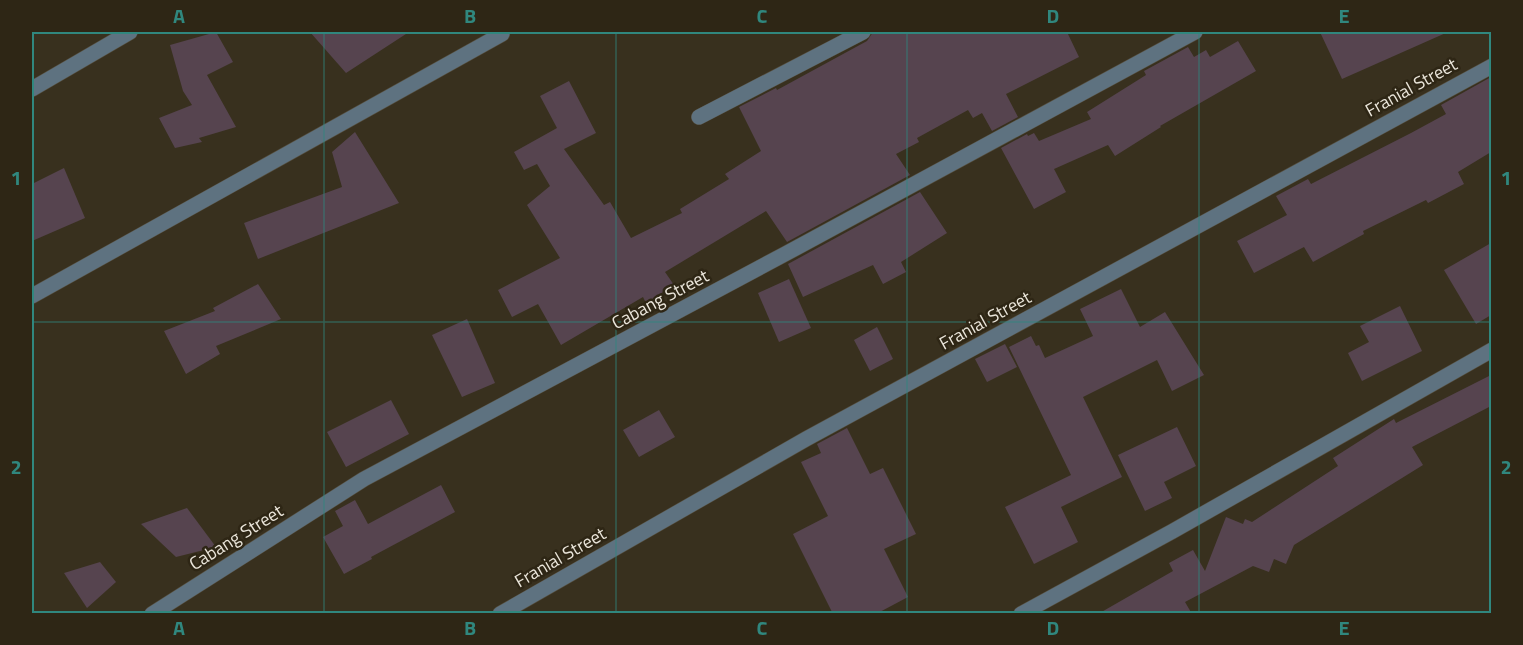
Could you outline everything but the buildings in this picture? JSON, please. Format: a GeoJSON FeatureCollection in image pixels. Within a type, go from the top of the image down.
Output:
{"type":"FeatureCollection","features":[{"type":"Feature","properties":{"kind":"street"},"geometry":{"type":"LineString","coordinates":[[32,89],[130,32]]}},
{"type":"Feature","properties":{"kind":"street"},"geometry":{"type":"LineString","coordinates":[[699,117],[863,32]]}},
{"type":"Feature","properties":{"kind":"street","name":"Cabang Street"},"geometry":{"type":"LineString","coordinates":[[152,614],[364,479],[1195,32]]}},
{"type":"Feature","properties":{"kind":"street"},"geometry":{"type":"LineString","coordinates":[[32,296],[502,33]]}},
{"type":"Feature","properties":{"kind":"street","name":"Franial Street"},"geometry":{"type":"LineString","coordinates":[[500,614],[796,445],[1491,66]]}},
{"type":"Feature","properties":{"kind":"street"},"geometry":{"type":"LineString","coordinates":[[1021,614],[1173,531],[1491,350]]}}]}
